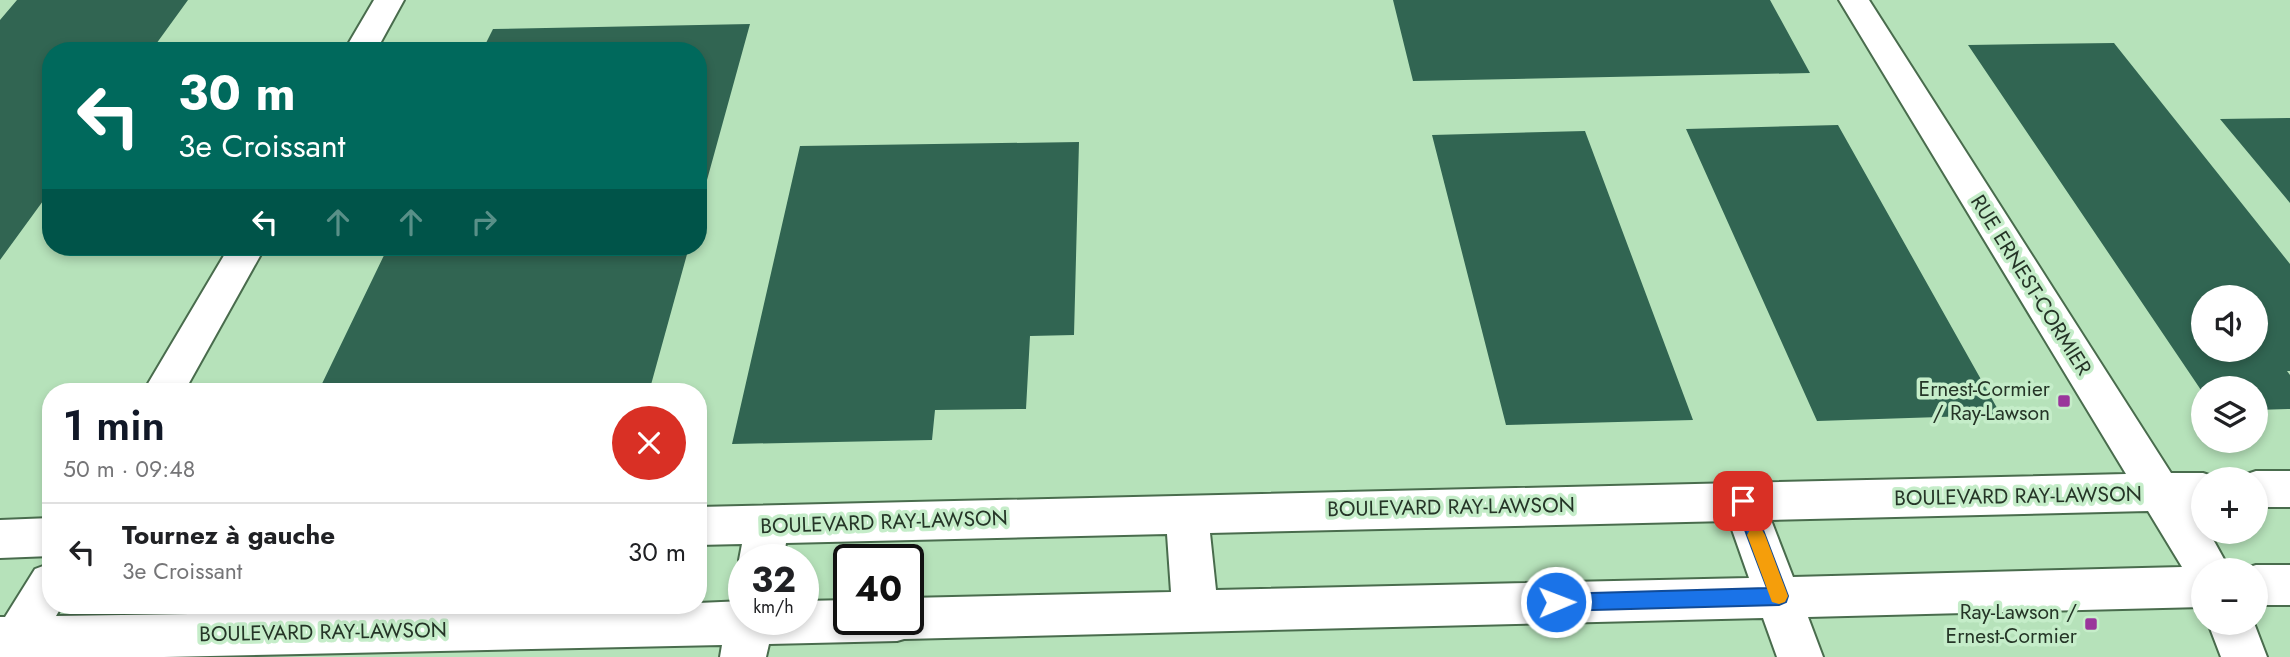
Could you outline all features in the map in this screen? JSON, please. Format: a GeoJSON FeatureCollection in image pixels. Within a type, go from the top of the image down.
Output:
{"type":"FeatureCollection","features":[{"type":"Feature","properties":{"kind":"street"},"geometry":{"type":"LineString","coordinates":[[365,42],[389,0]]}},
{"type":"Feature","properties":{"kind":"street","name":"RUE ERNEST-CORMIER"},"geometry":{"type":"LineString","coordinates":[[1854,0],[2201,558]]}},
{"type":"Feature","properties":{"kind":"street"},"geometry":{"type":"LineString","coordinates":[[168,383],[242,256]]}},
{"type":"Feature","properties":{"kind":"street"},"geometry":{"type":"LineString","coordinates":[[2268,489],[2290,489]]}},
{"type":"Feature","properties":{"kind":"street","name":"BOULEVARD RAY-LAWSON"},"geometry":{"type":"LineString","coordinates":[[707,528],[764,542],[1187,513],[2191,492]]}},
{"type":"Feature","properties":{"kind":"street"},"geometry":{"type":"LineString","coordinates":[[1743,501],[1800,657]]}},
{"type":"Feature","properties":{"kind":"street"},"geometry":{"type":"LineString","coordinates":[[1187,513],[1195,612]]}},
{"type":"Feature","properties":{"kind":"street"},"geometry":{"type":"LineString","coordinates":[[0,539],[42,537]]}},
{"type":"Feature","properties":{"kind":"street"},"geometry":{"type":"LineString","coordinates":[[2268,585],[2290,585]]}},
{"type":"Feature","properties":{"kind":"street"},"geometry":{"type":"LineString","coordinates":[[924,619],[2191,587]]}},
{"type":"Feature","properties":{"kind":"street"},"geometry":{"type":"LineString","coordinates":[[8,639],[42,595]]}},
{"type":"Feature","properties":{"kind":"street","name":"BOULEVARD RAY-LAWSON"},"geometry":{"type":"LineString","coordinates":[[8,639],[728,633]]}},
{"type":"Feature","properties":{"kind":"street"},"geometry":{"type":"LineString","coordinates":[[2236,635],[2244,657]]}},
{"type":"Feature","properties":{"kind":"shaded area"},"geometry":{"type":"Polygon","coordinates":[[[0,0],[2290,0],[2290,657],[0,657],[0,0]]]}},
{"type":"Feature","properties":{"kind":"building"},"geometry":{"type":"Polygon","coordinates":[[[17,0],[188,0],[158,42],[42,42],[42,202],[0,260],[0,20],[17,0]]]}},
{"type":"Feature","properties":{"kind":"building"},"geometry":{"type":"Polygon","coordinates":[[[1393,0],[1770,0],[1810,73],[1413,81],[1393,0]]]}},
{"type":"Feature","properties":{"kind":"building"},"geometry":{"type":"Polygon","coordinates":[[[750,24],[707,180],[707,42],[486,42],[493,29],[750,24]]]}},
{"type":"Feature","properties":{"kind":"building"},"geometry":{"type":"Polygon","coordinates":[[[2114,43],[2290,264],[2290,371],[2287,371],[2290,375],[2290,409],[2268,410],[2268,376],[2192,376],[1968,45],[2114,43]]]}},
{"type":"Feature","properties":{"kind":"building"},"geometry":{"type":"Polygon","coordinates":[[[2290,118],[2290,203],[2220,119],[2290,118]]]}},
{"type":"Feature","properties":{"kind":"building"},"geometry":{"type":"Polygon","coordinates":[[[1838,125],[2001,415],[1817,421],[1686,129],[1838,125]]]}},
{"type":"Feature","properties":{"kind":"building"},"geometry":{"type":"Polygon","coordinates":[[[1585,131],[1693,420],[1506,425],[1432,135],[1585,131]]]}},
{"type":"Feature","properties":{"kind":"building"},"geometry":{"type":"Polygon","coordinates":[[[1079,142],[1074,335],[1030,336],[1026,409],[935,410],[932,440],[732,444],[800,146],[1079,142]]]}},
{"type":"Feature","properties":{"kind":"building"},"geometry":{"type":"Polygon","coordinates":[[[384,256],[687,256],[651,383],[322,383],[384,256]]]}},
{"type":"Feature","properties":{"kind":"slow traffic"},"geometry":{"type":"LineString","coordinates":[[1756,535],[1779,596]]}},
{"type":"Feature","properties":{"kind":"place","name":"Ernest-Cormier / Ray-Lawson"},"geometry":{"type":"Point","coordinates":[2064,401]}},
{"type":"Feature","properties":{"kind":"place","name":"Ray-Lawson / Ernest-Cormier"},"geometry":{"type":"Point","coordinates":[2091,624]}},
{"type":"Feature","properties":{"kind":"route"},"geometry":{"type":"LineString","coordinates":[[1556,602],[1779,596],[1743,501]]}}]}
